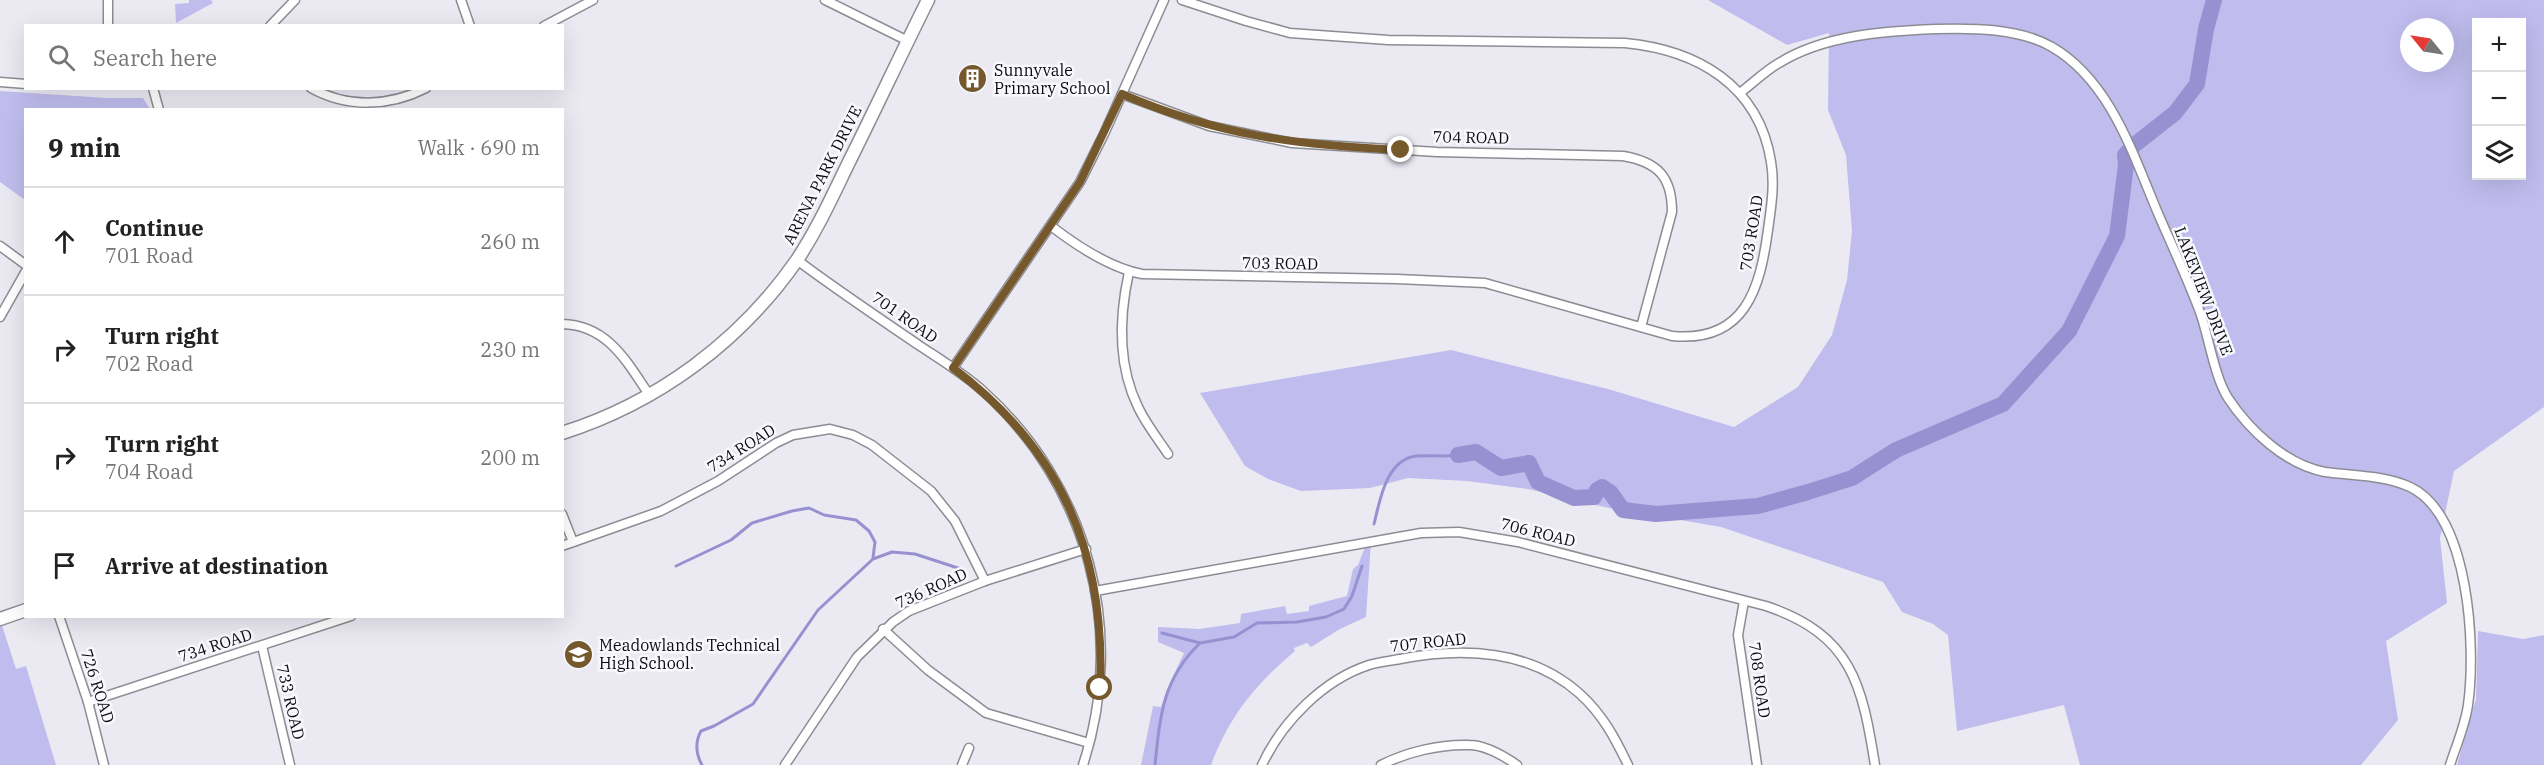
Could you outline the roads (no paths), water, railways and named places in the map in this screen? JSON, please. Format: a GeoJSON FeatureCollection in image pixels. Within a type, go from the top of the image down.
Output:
{"type":"FeatureCollection","features":[{"type":"Feature","properties":{"kind":"street"},"geometry":{"type":"LineString","coordinates":[[108,0],[108,24]]}},
{"type":"Feature","properties":{"kind":"street"},"geometry":{"type":"LineString","coordinates":[[272,24],[295,0]]}},
{"type":"Feature","properties":{"kind":"street"},"geometry":{"type":"LineString","coordinates":[[461,0],[469,24]]}},
{"type":"Feature","properties":{"kind":"street"},"geometry":{"type":"LineString","coordinates":[[548,24],[593,0]]}},
{"type":"Feature","properties":{"kind":"street"},"geometry":{"type":"LineString","coordinates":[[825,0],[908,41]]}},
{"type":"Feature","properties":{"kind":"street","name":"ARENA PARK DRIVE"},"geometry":{"type":"LineString","coordinates":[[564,432],[621,411],[650,396],[693,366],[740,328],[777,286],[797,260],[820,222],[928,0]]}},
{"type":"Feature","properties":{"kind":"street"},"geometry":{"type":"LineString","coordinates":[[953,368],[1051,226],[1089,166],[1164,0]]}},
{"type":"Feature","properties":{"kind":"street","name":"703 ROAD"},"geometry":{"type":"LineString","coordinates":[[1051,226],[1078,245],[1128,272],[1163,276],[1397,279],[1485,284],[1672,336],[1690,338],[1708,334],[1729,322],[1745,309],[1755,291],[1763,270],[1772,204],[1771,162],[1758,121],[1740,93],[1721,76],[1698,61],[1658,47],[1625,43],[1388,40],[1290,33],[1182,0]]}},
{"type":"Feature","properties":{"kind":"street","name":"LAKEVIEW DRIVE"},"geometry":{"type":"LineString","coordinates":[[1740,93],[1779,63],[1814,48],[1842,40],[1912,30],[1950,29],[1995,32],[2037,41],[2050,46],[2071,60],[2089,78],[2107,103],[2127,141],[2200,314],[2226,394],[2239,414],[2280,452],[2302,464],[2321,471],[2385,479],[2411,488],[2427,497],[2439,511],[2453,540],[2461,565],[2468,614],[2470,680],[2467,708],[2450,765]]}},
{"type":"Feature","properties":{"kind":"street"},"geometry":{"type":"LineString","coordinates":[[0,82],[24,84]]}},
{"type":"Feature","properties":{"kind":"street"},"geometry":{"type":"LineString","coordinates":[[154,90],[158,108]]}},
{"type":"Feature","properties":{"kind":"street"},"geometry":{"type":"LineString","coordinates":[[314,90],[324,96],[361,104],[401,98],[421,90]]}},
{"type":"Feature","properties":{"kind":"street","name":"704 ROAD"},"geometry":{"type":"LineString","coordinates":[[1122,94],[1202,124],[1292,143],[1437,152],[1623,156],[1647,162],[1665,177],[1672,199],[1672,212],[1641,327]]}},
{"type":"Feature","properties":{"kind":"street"},"geometry":{"type":"LineString","coordinates":[[0,246],[24,264]]}},
{"type":"Feature","properties":{"kind":"street","name":"701 ROAD"},"geometry":{"type":"LineString","coordinates":[[797,260],[953,368],[997,405],[1042,456],[1073,513],[1086,549],[1095,591],[1101,642],[1101,672],[1095,722],[1083,765]]}},
{"type":"Feature","properties":{"kind":"street"},"geometry":{"type":"LineString","coordinates":[[1128,272],[1120,326],[1128,383],[1138,408],[1168,454]]}},
{"type":"Feature","properties":{"kind":"street"},"geometry":{"type":"LineString","coordinates":[[0,317],[24,275]]}},
{"type":"Feature","properties":{"kind":"street"},"geometry":{"type":"LineString","coordinates":[[564,324],[581,326],[603,336],[621,353],[650,396]]}},
{"type":"Feature","properties":{"kind":"street","name":"734 ROAD"},"geometry":{"type":"LineString","coordinates":[[564,545],[661,511],[718,481],[792,435],[830,429],[853,435],[872,445],[931,491],[955,521],[985,581]]}},
{"type":"Feature","properties":{"kind":"street"},"geometry":{"type":"LineString","coordinates":[[564,519],[573,542]]}},
{"type":"Feature","properties":{"kind":"street","name":"706 ROAD"},"geometry":{"type":"LineString","coordinates":[[1095,591],[1421,533],[1459,532],[1518,542],[1784,612],[1804,621],[1839,651],[1850,666],[1866,706],[1875,765]]}},
{"type":"Feature","properties":{"kind":"street","name":"736 ROAD"},"geometry":{"type":"LineString","coordinates":[[785,765],[857,657],[883,629],[909,611],[985,581],[1086,549]]}},
{"type":"Feature","properties":{"kind":"street","name":"708 ROAD"},"geometry":{"type":"LineString","coordinates":[[1744,601],[1738,635],[1757,765]]}},
{"type":"Feature","properties":{"kind":"street"},"geometry":{"type":"LineString","coordinates":[[0,619],[24,611]]}},
{"type":"Feature","properties":{"kind":"street","name":"726 ROAD"},"geometry":{"type":"LineString","coordinates":[[60,618],[88,702],[104,765]]}},
{"type":"Feature","properties":{"kind":"street","name":"734 ROAD"},"geometry":{"type":"LineString","coordinates":[[88,702],[345,618]]}},
{"type":"Feature","properties":{"kind":"street"},"geometry":{"type":"LineString","coordinates":[[883,629],[936,677],[986,713],[1005,721],[1089,742]]}},
{"type":"Feature","properties":{"kind":"street","name":"733 ROAD"},"geometry":{"type":"LineString","coordinates":[[262,646],[290,765]]}},
{"type":"Feature","properties":{"kind":"street","name":"707 ROAD"},"geometry":{"type":"LineString","coordinates":[[1262,765],[1270,748],[1295,714],[1313,698],[1354,672],[1369,665],[1419,655],[1470,651],[1503,655],[1532,664],[1578,693],[1606,722],[1628,765]]}},
{"type":"Feature","properties":{"kind":"street"},"geometry":{"type":"LineString","coordinates":[[1381,765],[1392,759],[1426,749],[1470,745],[1487,749],[1517,765]]}},
{"type":"Feature","properties":{"kind":"street"},"geometry":{"type":"LineString","coordinates":[[962,765],[969,748]]}},
{"type":"Feature","properties":{"kind":"waterway"},"geometry":{"type":"LineString","coordinates":[[1458,455],[1476,452],[1501,468],[1529,463],[1538,482],[1574,498],[1594,497],[1597,490],[1602,487],[1610,492],[1623,510],[1656,514],[1758,506],[1852,478],[1896,450],[2003,404],[2069,331],[2117,236],[2126,165],[2125,155],[2175,113],[2197,84],[2206,29],[2214,0]]}},
{"type":"Feature","properties":{"kind":"waterway"},"geometry":{"type":"LineString","coordinates":[[1374,524],[1386,482],[1398,465],[1416,456],[1458,455]]}},
{"type":"Feature","properties":{"kind":"waterway"},"geometry":{"type":"LineString","coordinates":[[676,566],[731,540],[752,523],[809,508],[824,515],[856,520],[869,531],[875,542],[873,558]]}},
{"type":"Feature","properties":{"kind":"waterway"},"geometry":{"type":"LineString","coordinates":[[702,765],[697,748],[701,731],[753,704],[818,610],[873,559],[892,552],[915,554],[964,570]]}},
{"type":"Feature","properties":{"kind":"waterway"},"geometry":{"type":"LineString","coordinates":[[1162,633],[1200,643],[1234,637],[1257,623],[1297,622],[1326,617],[1344,609],[1352,596],[1362,566]]}},
{"type":"Feature","properties":{"kind":"waterway"},"geometry":{"type":"LineString","coordinates":[[1155,765],[1162,714],[1171,684],[1178,670],[1200,643]]}},
{"type":"Feature","properties":{"kind":"place","name":"Sunnyvale Primary School"},"geometry":{"type":"Point","coordinates":[973,79]}},
{"type":"Feature","properties":{"kind":"place","name":"Meadowlands Technical High School."},"geometry":{"type":"Point","coordinates":[578,654]}}]}
